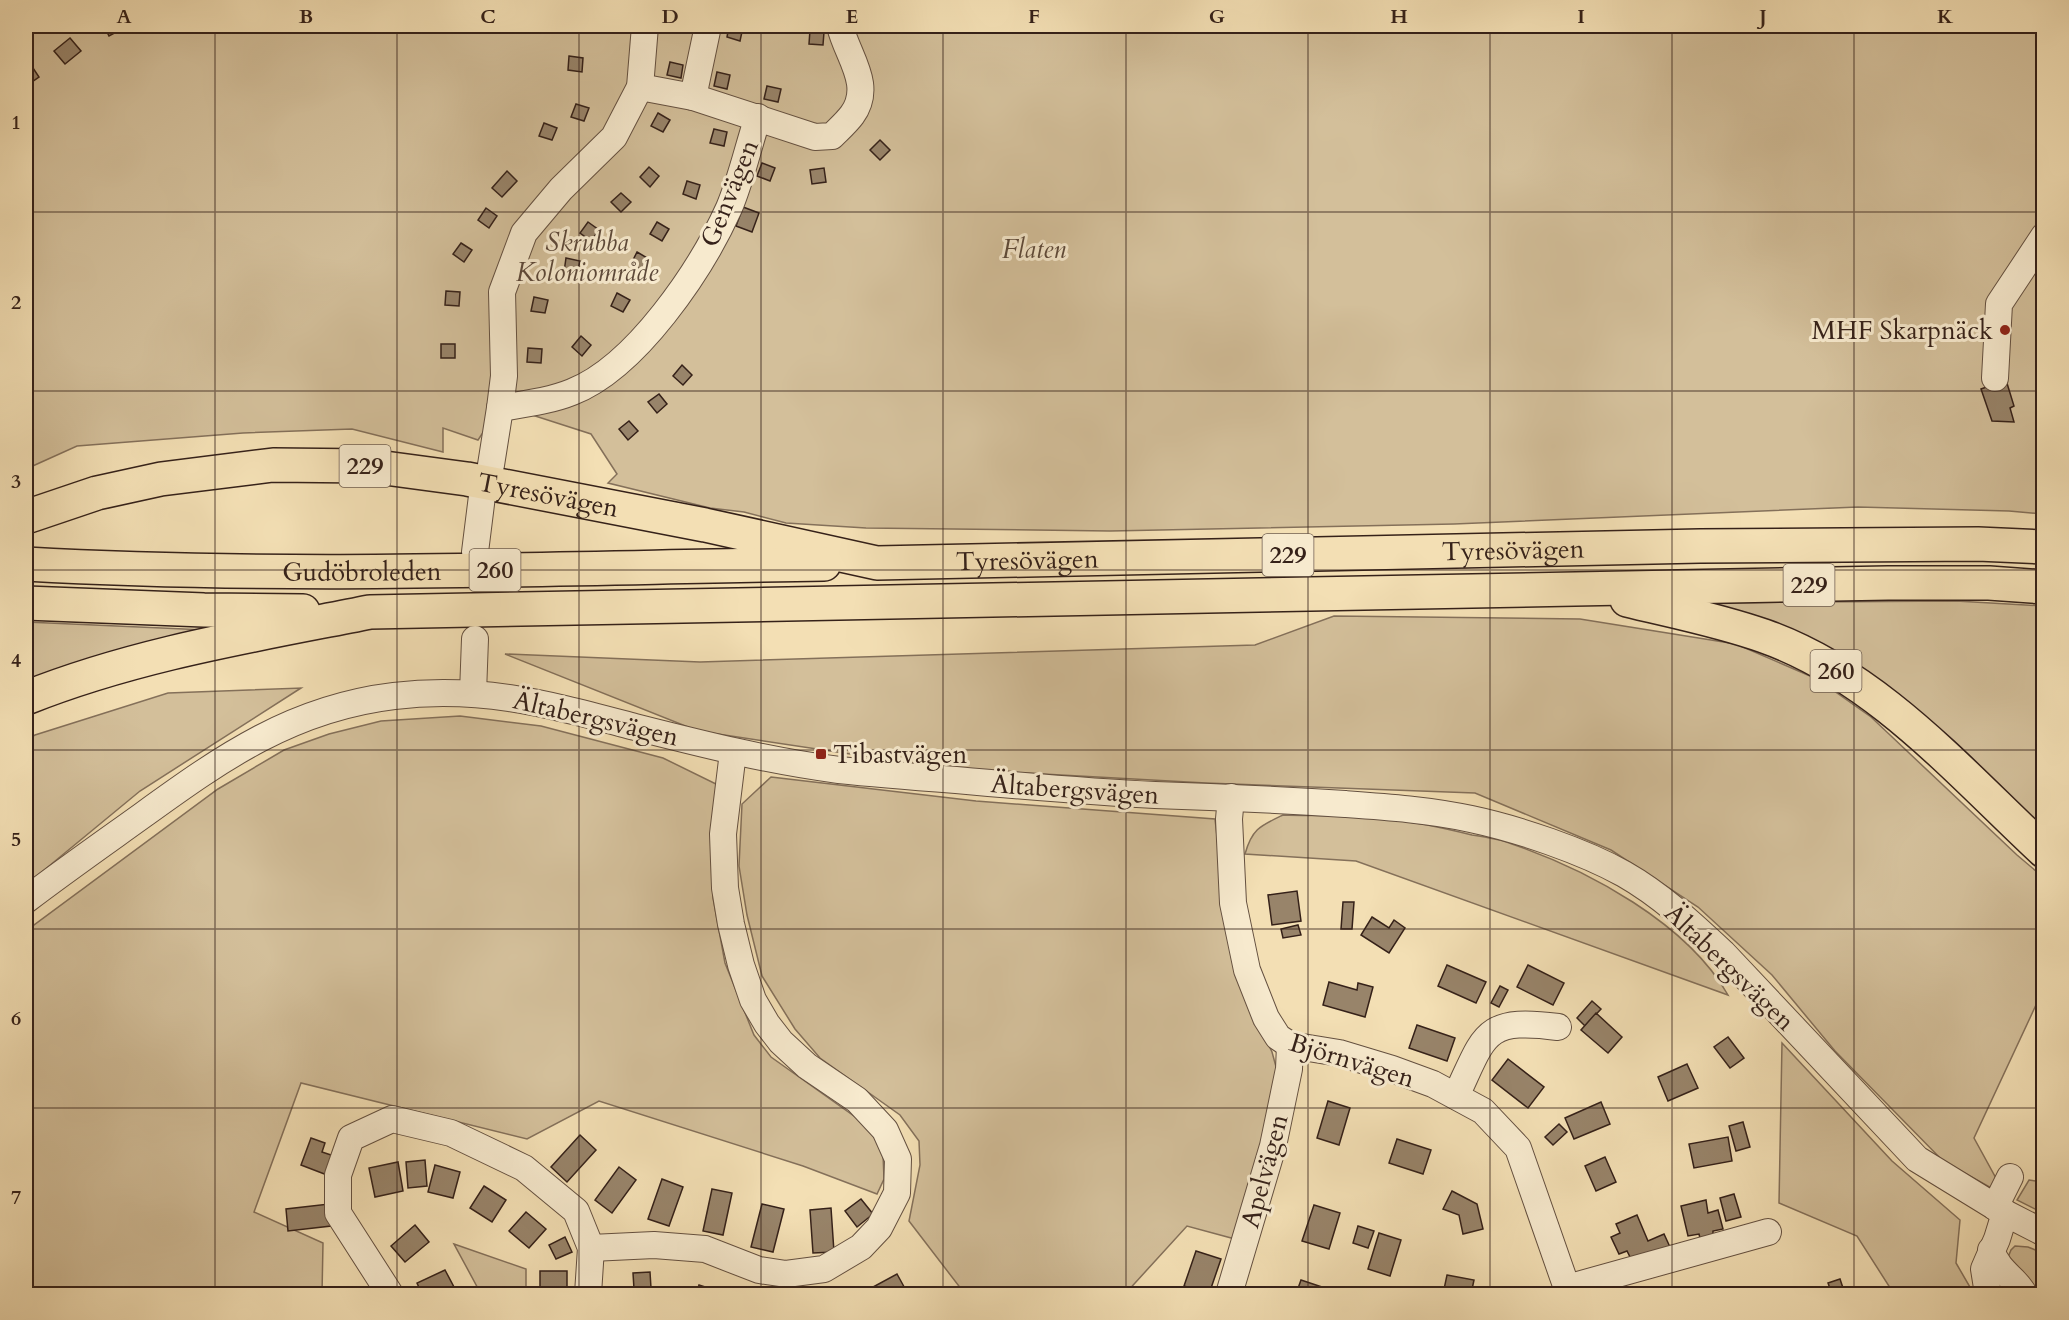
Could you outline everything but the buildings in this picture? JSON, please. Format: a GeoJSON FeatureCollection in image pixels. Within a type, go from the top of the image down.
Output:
{"type":"FeatureCollection","features":[{"type":"Feature","properties":{"kind":"highway","name":"Tyresövägen"},"geometry":{"type":"LineString","coordinates":[[26,517],[97,493],[206,472],[273,465],[370,466],[467,479],[705,525],[877,563],[1700,546],[1978,544],[2043,547]]}},
{"type":"Feature","properties":{"kind":"highway","name":"Gudöbroleden"},"geometry":{"type":"LineString","coordinates":[[26,564],[114,569],[342,573],[877,563]]}},
{"type":"Feature","properties":{"kind":"highway","name":"Tyresövägen"},"geometry":{"type":"LineString","coordinates":[[26,698],[70,680],[170,652],[370,612],[1888,583],[1989,583],[2043,587]]}},
{"type":"Feature","properties":{"kind":"highway","name":"260"},"geometry":{"type":"LineString","coordinates":[[1575,589],[1764,636],[1832,668],[1908,723],[2043,851]]}},
{"type":"Feature","properties":{"kind":"highway","name":"Gudöbroleden"},"geometry":{"type":"LineString","coordinates":[[26,603],[204,610],[370,612]]}},
{"type":"Feature","properties":{"kind":"street"},"geometry":{"type":"LineString","coordinates":[[491,465],[504,376],[502,292],[524,233],[561,189],[614,137],[640,87],[645,26]]}},
{"type":"Feature","properties":{"kind":"street"},"geometry":{"type":"LineString","coordinates":[[693,97],[708,26]]}},
{"type":"Feature","properties":{"kind":"street"},"geometry":{"type":"LineString","coordinates":[[640,87],[693,97],[815,137],[832,136],[853,114],[862,95],[857,70],[840,26]]}},
{"type":"Feature","properties":{"kind":"street","name":"Genvägen"},"geometry":{"type":"LineString","coordinates":[[500,408],[571,393],[604,375],[653,328],[699,265],[729,207],[758,117]]}},
{"type":"Feature","properties":{"kind":"street"},"geometry":{"type":"LineString","coordinates":[[1995,378],[1999,304],[2043,236]]}},
{"type":"Feature","properties":{"kind":"street"},"geometry":{"type":"LineString","coordinates":[[475,552],[482,495]]}},
{"type":"Feature","properties":{"kind":"street"},"geometry":{"type":"LineString","coordinates":[[473,693],[475,639]]}},
{"type":"Feature","properties":{"kind":"street","name":"Ältabergsvägen"},"geometry":{"type":"LineString","coordinates":[[26,900],[189,781],[271,731],[313,715],[352,704],[392,696],[446,692],[511,697],[560,707],[733,752],[837,770],[1151,795],[1231,797],[1405,808],[1471,819],[1530,835],[1623,874],[1691,923],[1723,953],[1917,1159],[2000,1210],[2043,1233]]}},
{"type":"Feature","properties":{"kind":"street"},"geometry":{"type":"LineString","coordinates":[[591,1248],[654,1245],[705,1249],[759,1270],[786,1274],[824,1269],[861,1247],[879,1228],[897,1193],[898,1158],[885,1130],[857,1100],[807,1066],[781,1042],[753,1000],[741,965],[725,888],[723,834],[733,752]]}},
{"type":"Feature","properties":{"kind":"street","name":"Björnvägen"},"geometry":{"type":"LineString","coordinates":[[1231,797],[1229,819],[1233,903],[1247,970],[1266,1018],[1278,1037],[1290,1045],[1339,1053],[1433,1084],[1483,1111],[1518,1148],[1568,1291]]}},
{"type":"Feature","properties":{"kind":"street"},"geometry":{"type":"LineString","coordinates":[[1456,1096],[1481,1043],[1492,1031],[1507,1025],[1530,1023],[1558,1027]]}},
{"type":"Feature","properties":{"kind":"street","name":"Apelvägen"},"geometry":{"type":"LineString","coordinates":[[1229,1294],[1273,1146],[1287,1078],[1290,1045]]}},
{"type":"Feature","properties":{"kind":"street"},"geometry":{"type":"LineString","coordinates":[[390,1294],[338,1213],[338,1175],[351,1138],[392,1119],[452,1133],[524,1168],[576,1211],[591,1248],[588,1294]]}},
{"type":"Feature","properties":{"kind":"street"},"geometry":{"type":"LineString","coordinates":[[1988,1294],[1984,1269],[1997,1239],[2000,1210],[2010,1177]]}},
{"type":"Feature","properties":{"kind":"street"},"geometry":{"type":"LineString","coordinates":[[1568,1291],[1768,1232]]}},
{"type":"Feature","properties":{"kind":"street"},"geometry":{"type":"LineString","coordinates":[[1991,1250],[1996,1263],[2020,1286],[2024,1294]]}},
{"type":"Feature","properties":{"kind":"green space","name":"Flaten"},"geometry":{"type":"Polygon","coordinates":[[[26,26],[2043,26],[2043,514],[1858,507],[1454,524],[1110,531],[866,528],[786,523],[744,512],[710,508],[608,483],[617,474],[591,434],[526,413],[490,422],[478,440],[443,428],[443,452],[352,429],[243,433],[77,446],[26,469],[26,26]]]}},
{"type":"Feature","properties":{"kind":"green space"},"geometry":{"type":"Polygon","coordinates":[[[1956,601],[2043,606],[2043,836],[1930,728],[1682,603],[1956,601]]]}},
{"type":"Feature","properties":{"kind":"green space"},"geometry":{"type":"Polygon","coordinates":[[[1334,616],[1580,619],[1736,644],[1817,679],[1871,717],[2043,877],[2043,1000],[2036,1005],[1974,1138],[1997,1180],[1993,1189],[1943,1161],[1835,1051],[1772,975],[1698,907],[1611,850],[1475,793],[1206,783],[950,769],[698,731],[505,654],[700,662],[1255,645],[1334,616]]]}},
{"type":"Feature","properties":{"kind":"green space"},"geometry":{"type":"Polygon","coordinates":[[[26,622],[207,630],[26,682],[26,622]]]}},
{"type":"Feature","properties":{"kind":"green space"},"geometry":{"type":"Polygon","coordinates":[[[301,688],[140,791],[26,885],[26,740],[35,735],[168,693],[301,688]]]}},
{"type":"Feature","properties":{"kind":"green space"},"geometry":{"type":"Polygon","coordinates":[[[460,716],[541,726],[663,758],[718,785],[713,898],[725,963],[754,1035],[771,1057],[868,1126],[883,1154],[884,1179],[877,1194],[803,1166],[599,1101],[527,1139],[301,1083],[254,1212],[323,1243],[322,1294],[26,1294],[26,931],[218,789],[284,750],[329,734],[381,721],[460,716]]]}},
{"type":"Feature","properties":{"kind":"green space"},"geometry":{"type":"Polygon","coordinates":[[[771,777],[976,801],[1215,819],[1228,932],[1258,1023],[1272,1052],[1278,1074],[1275,1106],[1235,1239],[1187,1226],[1125,1294],[965,1294],[909,1221],[920,1165],[919,1141],[900,1115],[820,1058],[795,1029],[762,976],[747,915],[739,866],[742,804],[771,777]]]}},
{"type":"Feature","properties":{"kind":"green space"},"geometry":{"type":"Polygon","coordinates":[[[1283,815],[1361,817],[1409,822],[1498,839],[1541,855],[1603,884],[1662,922],[1710,969],[1728,995],[1356,861],[1245,854],[1258,829],[1283,815]]]}},
{"type":"Feature","properties":{"kind":"green space"},"geometry":{"type":"Polygon","coordinates":[[[1782,1043],[1892,1161],[1960,1220],[1956,1263],[1974,1294],[1894,1294],[1857,1236],[1779,1203],[1782,1043]]]}},
{"type":"Feature","properties":{"kind":"green space"},"geometry":{"type":"Polygon","coordinates":[[[2029,1180],[2043,1182],[2043,1213],[2017,1200],[2029,1180]]]}},
{"type":"Feature","properties":{"kind":"green space"},"geometry":{"type":"Polygon","coordinates":[[[454,1244],[526,1269],[526,1294],[481,1294],[454,1244]]]}},
{"type":"Feature","properties":{"kind":"green space"},"geometry":{"type":"Polygon","coordinates":[[[2015,1246],[2028,1247],[2043,1253],[2043,1294],[2035,1294],[2006,1262],[2015,1246]]]}},
{"type":"Feature","properties":{"kind":"place","name":"MHF Skarpnäck"},"geometry":{"type":"Point","coordinates":[2005,330]}},
{"type":"Feature","properties":{"kind":"place","name":"Tibastvägen"},"geometry":{"type":"Point","coordinates":[821,754]}},
{"type":"Feature","properties":{"kind":"park label","name":"Skrubba Koloniområde"},"geometry":{"type":"Point","coordinates":[587,257]}}]}
